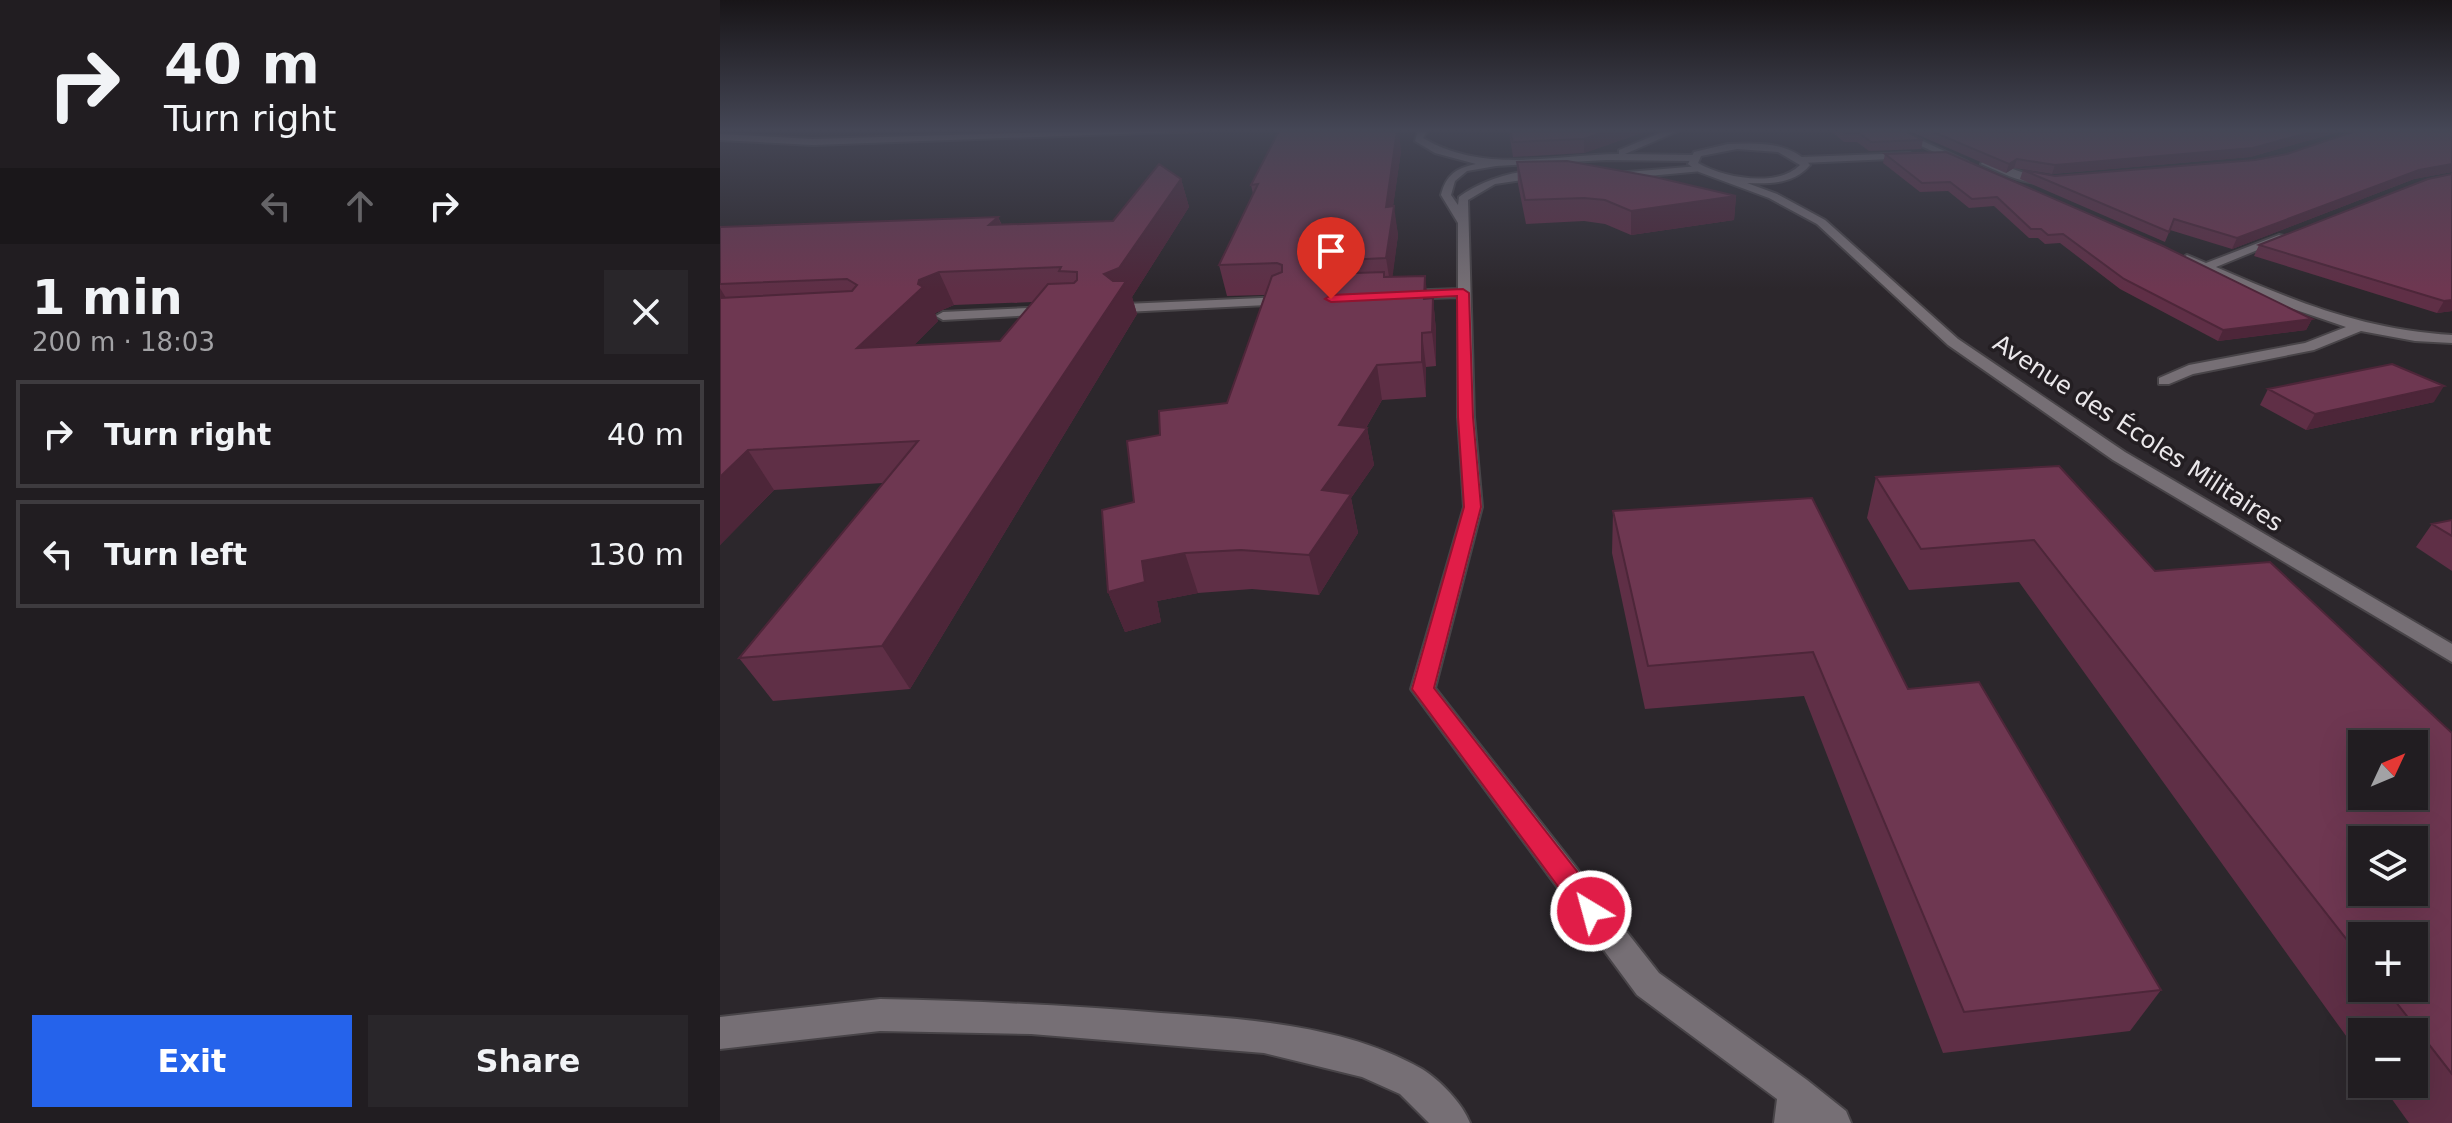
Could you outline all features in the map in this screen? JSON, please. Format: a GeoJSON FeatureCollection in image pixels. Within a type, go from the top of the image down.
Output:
{"type":"FeatureCollection","features":[{"type":"Feature","properties":{"kind":"street"},"geometry":{"type":"LineString","coordinates":[[1449,183],[1446,195],[1464,223]]}},
{"type":"Feature","properties":{"kind":"street"},"geometry":{"type":"LineString","coordinates":[[1483,183],[1463,199],[1466,417],[1473,507],[1423,689],[1648,984],[1793,1107],[1834,1123]]}},
{"type":"Feature","properties":{"kind":"street","name":"Avenue des Écoles Militaires"},"geometry":{"type":"LineString","coordinates":[[1739,183],[1773,196],[1821,222],[1953,342],[2119,456],[2452,654]]}},
{"type":"Feature","properties":{"kind":"street","name":"Avenue des Écoles Militaires"},"geometry":{"type":"LineString","coordinates":[[1796,183],[1798,193],[1815,210],[1821,222]]}},
{"type":"Feature","properties":{"kind":"street"},"geometry":{"type":"LineString","coordinates":[[2013,183],[2033,192]]}},
{"type":"Feature","properties":{"kind":"street"},"geometry":{"type":"LineString","coordinates":[[2206,267],[2291,234]]}},
{"type":"Feature","properties":{"kind":"street"},"geometry":{"type":"LineString","coordinates":[[2177,254],[2307,312],[2357,328],[2452,339]]}},
{"type":"Feature","properties":{"kind":"street"},"geometry":{"type":"LineString","coordinates":[[1390,296],[1463,293]]}},
{"type":"Feature","properties":{"kind":"street"},"geometry":{"type":"LineString","coordinates":[[1125,308],[1281,301]]}},
{"type":"Feature","properties":{"kind":"street"},"geometry":{"type":"LineString","coordinates":[[943,316],[1065,310]]}},
{"type":"Feature","properties":{"kind":"street"},"geometry":{"type":"LineString","coordinates":[[2164,381],[2189,370],[2309,347],[2357,328]]}},
{"type":"Feature","properties":{"kind":"street"},"geometry":{"type":"LineString","coordinates":[[720,1033],[880,1015],[1031,1018],[1264,1037],[1364,1061],[1412,1082],[1453,1123]]}},
{"type":"Feature","properties":{"kind":"building"},"geometry":{"type":"Polygon","coordinates":[[[1143,183],[1178,183],[1119,268],[1104,274],[1113,281],[1126,281],[882,646],[739,658],[918,441],[748,450],[720,477],[720,298],[852,291],[857,285],[847,279],[720,284],[720,227],[998,217],[989,225],[1113,221],[1143,183]],[[1061,267],[939,272],[919,280],[918,284],[923,287],[857,348],[1000,341],[1048,284],[1074,283],[1077,272],[1059,271],[1061,267]]]}},
{"type":"Feature","properties":{"kind":"building"},"geometry":{"type":"Polygon","coordinates":[[[1252,183],[1389,183],[1386,207],[1394,206],[1386,258],[1325,261],[1315,269],[1326,274],[1384,272],[1384,277],[1425,276],[1424,299],[1433,298],[1432,332],[1422,333],[1422,362],[1377,365],[1339,425],[1367,428],[1322,490],[1351,494],[1309,555],[1241,550],[1185,553],[1142,561],[1145,582],[1108,592],[1102,510],[1134,502],[1127,441],[1160,435],[1159,411],[1227,403],[1272,276],[1282,272],[1282,265],[1277,263],[1219,265],[1258,184],[1252,183]]]}},
{"type":"Feature","properties":{"kind":"building"},"geometry":{"type":"Polygon","coordinates":[[[1522,183],[1682,183],[1736,196],[1631,211],[1605,200],[1525,200],[1522,183]]]}},
{"type":"Feature","properties":{"kind":"building"},"geometry":{"type":"Polygon","coordinates":[[[1952,183],[2019,183],[2163,246],[2312,319],[2223,330],[2124,279],[2063,234],[2048,235],[2041,229],[2031,229],[1997,197],[1972,199],[1952,183]]]}},
{"type":"Feature","properties":{"kind":"building"},"geometry":{"type":"Polygon","coordinates":[[[2055,183],[2383,183],[2237,238],[2174,219],[2169,232],[2055,183]]]}},
{"type":"Feature","properties":{"kind":"building"},"geometry":{"type":"Polygon","coordinates":[[[2417,183],[2452,183],[2452,300],[2444,301],[2259,245],[2417,183]]]}},
{"type":"Feature","properties":{"kind":"building"},"geometry":{"type":"Polygon","coordinates":[[[2392,364],[2444,386],[2315,414],[2268,389],[2392,364]]]}},
{"type":"Feature","properties":{"kind":"building"},"geometry":{"type":"Polygon","coordinates":[[[2059,466],[2155,571],[2270,562],[2452,733],[2452,1074],[2428,1043],[2428,1018],[2408,1018],[2396,1002],[2428,1002],[2428,922],[2348,922],[2348,941],[2034,540],[1921,549],[1876,477],[2059,466]]]}},
{"type":"Feature","properties":{"kind":"building"},"geometry":{"type":"Polygon","coordinates":[[[1812,498],[1908,689],[1979,682],[2161,990],[1964,1012],[1813,652],[1648,666],[1613,511],[1812,498]]]}},
{"type":"Feature","properties":{"kind":"building"},"geometry":{"type":"Polygon","coordinates":[[[2452,520],[2452,536],[2432,524],[2452,520]]]}},
{"type":"Feature","properties":{"kind":"route"},"geometry":{"type":"LineString","coordinates":[[1331,299],[1463,293],[1466,417],[1473,507],[1423,689],[1591,911]]}}]}
